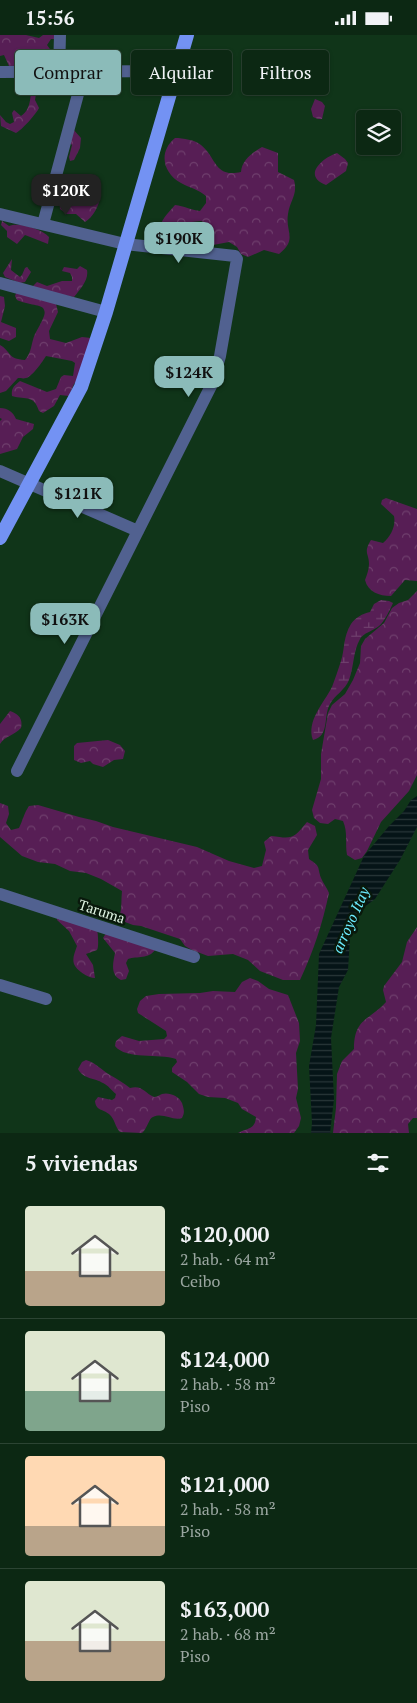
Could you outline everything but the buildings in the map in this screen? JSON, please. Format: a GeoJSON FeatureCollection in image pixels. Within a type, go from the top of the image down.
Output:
{"type":"FeatureCollection","features":[{"type":"Feature","properties":{"kind":"main road"},"geometry":{"type":"LineString","coordinates":[[183,50],[187,35]]}},
{"type":"Feature","properties":{"kind":"main road"},"geometry":{"type":"LineString","coordinates":[[0,537],[81,387],[106,312],[170,95]]}},
{"type":"Feature","properties":{"kind":"street"},"geometry":{"type":"LineString","coordinates":[[60,35],[60,50]]}},
{"type":"Feature","properties":{"kind":"street"},"geometry":{"type":"LineString","coordinates":[[0,72],[15,72]]}},
{"type":"Feature","properties":{"kind":"street"},"geometry":{"type":"LineString","coordinates":[[43,224],[78,95]]}},
{"type":"Feature","properties":{"kind":"street"},"geometry":{"type":"LineString","coordinates":[[0,214],[125,245],[235,256],[237,259],[220,356],[212,384],[17,771]]}},
{"type":"Feature","properties":{"kind":"street"},"geometry":{"type":"LineString","coordinates":[[0,283],[106,312]]}},
{"type":"Feature","properties":{"kind":"street"},"geometry":{"type":"LineString","coordinates":[[0,471],[138,531]]}},
{"type":"Feature","properties":{"kind":"street","name":"Taruma"},"geometry":{"type":"LineString","coordinates":[[0,894],[194,957]]}},
{"type":"Feature","properties":{"kind":"street"},"geometry":{"type":"LineString","coordinates":[[0,985],[46,999]]}},
{"type":"Feature","properties":{"kind":"green space"},"geometry":{"type":"Polygon","coordinates":[[[0,35],[26,35],[39,38],[43,35],[60,35],[56,39],[51,39],[47,45],[51,50],[15,50],[15,66],[9,66],[4,55],[0,56],[0,35]]]}},
{"type":"Feature","properties":{"kind":"green space"},"geometry":{"type":"Polygon","coordinates":[[[31,95],[36,95],[35,100],[39,108],[16,133],[1,126],[0,115],[10,124],[14,122],[12,113],[14,110],[21,116],[29,105],[31,95]]]}},
{"type":"Feature","properties":{"kind":"green space"},"geometry":{"type":"Polygon","coordinates":[[[74,95],[83,95],[75,111],[74,95]]]}},
{"type":"Feature","properties":{"kind":"green space"},"geometry":{"type":"Polygon","coordinates":[[[315,99],[322,102],[325,106],[322,119],[313,117],[311,109],[315,99]]]}},
{"type":"Feature","properties":{"kind":"green space"},"geometry":{"type":"Polygon","coordinates":[[[72,128],[81,138],[80,148],[74,160],[70,161],[72,145],[69,142],[72,128]]]}},
{"type":"Feature","properties":{"kind":"green space"},"geometry":{"type":"Polygon","coordinates":[[[175,138],[198,143],[206,150],[221,170],[232,173],[241,172],[245,160],[262,147],[278,153],[278,172],[294,180],[295,185],[288,214],[290,235],[285,249],[279,254],[264,250],[248,257],[241,254],[237,247],[229,242],[213,245],[205,241],[205,232],[208,224],[201,221],[192,222],[176,243],[160,235],[162,222],[175,205],[200,211],[206,203],[206,196],[175,179],[167,168],[165,162],[166,150],[175,138]]]}},
{"type":"Feature","properties":{"kind":"green space"},"geometry":{"type":"Polygon","coordinates":[[[337,153],[348,163],[346,171],[326,185],[315,177],[315,172],[321,163],[337,153]]]}},
{"type":"Feature","properties":{"kind":"green space"},"geometry":{"type":"Polygon","coordinates":[[[89,188],[100,194],[100,198],[96,210],[88,220],[85,222],[76,214],[67,214],[60,209],[60,204],[63,200],[69,197],[77,200],[89,188]]]}},
{"type":"Feature","properties":{"kind":"green space"},"geometry":{"type":"Polygon","coordinates":[[[2,221],[9,226],[19,225],[41,231],[49,237],[48,244],[25,235],[17,244],[7,237],[7,231],[1,225],[2,221]]]}},
{"type":"Feature","properties":{"kind":"green space"},"geometry":{"type":"Polygon","coordinates":[[[12,259],[11,270],[20,277],[27,267],[31,272],[25,282],[20,283],[5,277],[3,273],[12,259]]]}},
{"type":"Feature","properties":{"kind":"green space"},"geometry":{"type":"Polygon","coordinates":[[[80,266],[87,270],[87,277],[74,297],[35,289],[33,286],[37,282],[47,286],[62,281],[72,281],[70,273],[62,271],[64,267],[77,269],[80,266]]]}},
{"type":"Feature","properties":{"kind":"green space"},"geometry":{"type":"Polygon","coordinates":[[[17,291],[56,304],[58,312],[49,331],[50,339],[66,343],[82,337],[91,338],[83,374],[74,384],[69,396],[60,395],[54,406],[43,413],[39,411],[32,400],[12,396],[13,387],[20,381],[47,392],[56,389],[61,377],[64,375],[73,376],[75,363],[46,356],[31,375],[25,378],[18,378],[6,391],[0,393],[0,345],[12,357],[25,360],[45,314],[42,307],[17,300],[15,296],[17,291]]]}},
{"type":"Feature","properties":{"kind":"green space"},"geometry":{"type":"Polygon","coordinates":[[[0,296],[4,297],[5,306],[1,322],[16,328],[16,337],[9,341],[0,338],[0,296]]]}},
{"type":"Feature","properties":{"kind":"green space"},"geometry":{"type":"Polygon","coordinates":[[[0,408],[10,411],[16,419],[34,424],[33,429],[23,437],[17,449],[0,454],[0,421],[2,419],[0,418],[0,408]]]}},
{"type":"Feature","properties":{"kind":"green space"},"geometry":{"type":"Polygon","coordinates":[[[386,498],[417,509],[417,581],[405,580],[391,596],[375,593],[369,588],[365,580],[369,566],[367,550],[371,540],[383,543],[394,527],[394,516],[381,504],[382,500],[386,498]]]}},
{"type":"Feature","properties":{"kind":"green space"},"geometry":{"type":"Polygon","coordinates":[[[417,591],[417,775],[409,791],[381,822],[362,858],[355,860],[347,855],[343,821],[335,819],[328,824],[320,823],[314,818],[312,810],[321,779],[321,754],[328,713],[332,705],[345,694],[353,680],[360,663],[361,646],[365,639],[384,623],[392,608],[408,600],[417,591]]]}},
{"type":"Feature","properties":{"kind":"green space"},"geometry":{"type":"Polygon","coordinates":[[[381,600],[393,603],[387,616],[377,628],[363,635],[360,639],[349,680],[330,704],[322,734],[313,740],[311,733],[314,719],[332,687],[341,661],[348,629],[355,619],[370,612],[374,604],[381,600]]]}},
{"type":"Feature","properties":{"kind":"green space"},"geometry":{"type":"Polygon","coordinates":[[[10,711],[20,717],[21,728],[0,744],[0,724],[10,711]]]}},
{"type":"Feature","properties":{"kind":"green space"},"geometry":{"type":"Polygon","coordinates":[[[108,740],[120,745],[125,751],[123,759],[114,760],[103,767],[90,761],[81,763],[74,760],[74,746],[77,743],[108,740]]]}},
{"type":"Feature","properties":{"kind":"green space"},"geometry":{"type":"Polygon","coordinates":[[[0,803],[8,806],[9,814],[6,823],[11,830],[19,828],[29,806],[38,805],[113,827],[197,847],[229,861],[254,868],[262,866],[266,850],[264,842],[271,836],[292,837],[307,822],[315,826],[317,835],[308,850],[309,859],[318,867],[321,878],[329,893],[317,937],[300,980],[283,980],[260,971],[248,960],[233,954],[208,956],[185,946],[180,939],[125,922],[120,915],[122,891],[86,873],[70,871],[55,864],[38,862],[22,856],[0,837],[0,803]]]}},
{"type":"Feature","properties":{"kind":"green space"},"geometry":{"type":"Polygon","coordinates":[[[57,916],[97,929],[97,950],[86,954],[93,965],[95,978],[86,975],[75,966],[73,962],[77,946],[69,931],[57,920],[57,916]]]}},
{"type":"Feature","properties":{"kind":"green space"},"geometry":{"type":"Polygon","coordinates":[[[417,927],[417,1118],[413,1118],[408,1124],[409,1133],[333,1133],[337,1074],[342,1061],[354,1049],[357,1031],[360,1026],[386,1002],[384,986],[402,962],[407,942],[417,927]]]}},
{"type":"Feature","properties":{"kind":"green space"},"geometry":{"type":"Polygon","coordinates":[[[108,930],[155,950],[150,955],[128,959],[126,963],[129,971],[126,979],[121,980],[115,975],[113,965],[115,953],[103,938],[108,930]]]}},
{"type":"Feature","properties":{"kind":"green space"},"geometry":{"type":"Polygon","coordinates":[[[250,978],[269,989],[288,995],[299,1023],[300,1041],[296,1053],[298,1089],[296,1098],[301,1118],[299,1126],[294,1133],[238,1133],[250,1128],[254,1124],[256,1117],[242,1109],[238,1103],[225,1098],[208,1097],[199,1094],[187,1082],[172,1072],[172,1068],[177,1062],[176,1059],[135,1055],[120,1050],[115,1046],[116,1041],[122,1036],[139,1041],[164,1039],[167,1036],[166,1031],[138,1013],[137,1009],[140,1001],[146,996],[213,991],[235,992],[242,982],[250,978]]]}},
{"type":"Feature","properties":{"kind":"green space"},"geometry":{"type":"Polygon","coordinates":[[[86,1060],[130,1088],[141,1088],[154,1097],[162,1094],[171,1094],[176,1097],[182,1103],[184,1112],[182,1118],[157,1116],[149,1121],[142,1133],[120,1132],[111,1116],[98,1108],[95,1101],[98,1097],[112,1100],[116,1094],[105,1084],[86,1077],[80,1072],[78,1069],[82,1062],[86,1060]]]}},
{"type":"Feature","properties":{"kind":"water","name":"arroyo Itay"},"geometry":{"type":"Polygon","coordinates":[[[417,796],[417,827],[400,860],[375,899],[359,911],[351,922],[348,970],[339,987],[331,1038],[334,1099],[330,1133],[311,1133],[309,1066],[316,1025],[319,954],[364,856],[404,811],[411,800],[417,796]]]}}]}
